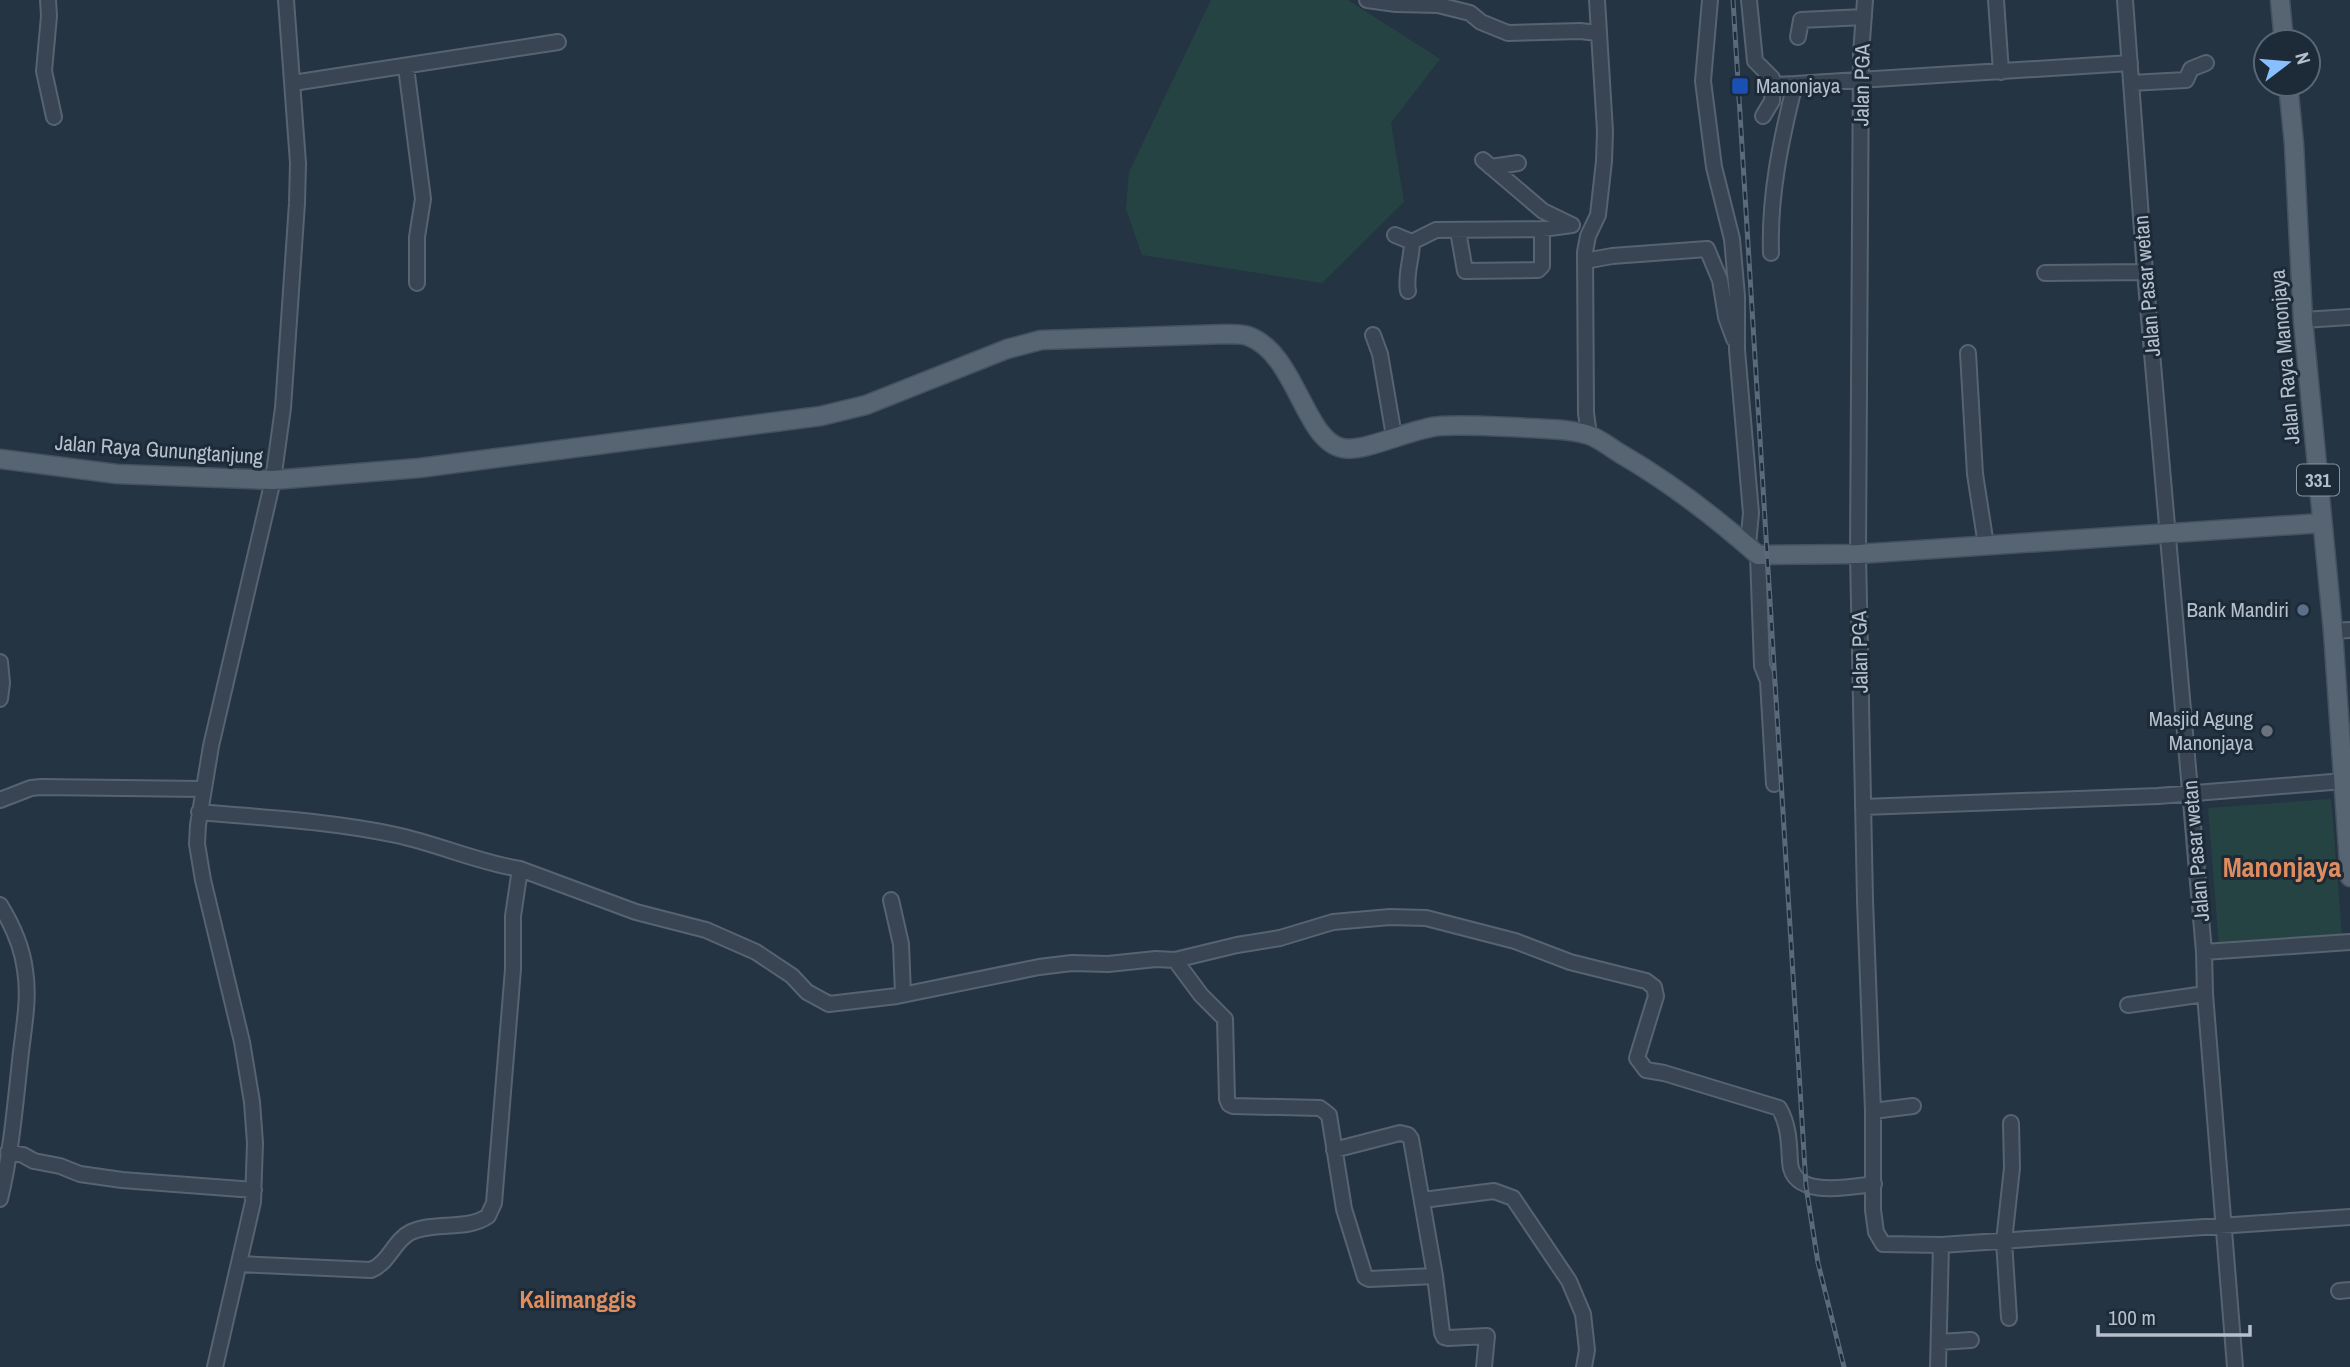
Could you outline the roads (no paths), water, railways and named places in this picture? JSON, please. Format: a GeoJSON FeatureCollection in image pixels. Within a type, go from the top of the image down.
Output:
{"type":"FeatureCollection","features":[{"type":"Feature","properties":{"kind":"main road"},"geometry":{"type":"LineString","coordinates":[[2280,0],[2283,28]]}},
{"type":"Feature","properties":{"kind":"main road","name":"Jalan Raya Manonjaya"},"geometry":{"type":"LineString","coordinates":[[2289,98],[2303,320],[2322,523],[2341,630],[2346,743],[2344,781],[2350,877]]}},
{"type":"Feature","properties":{"kind":"main road","name":"Jalan Raya Gunungtanjung"},"geometry":{"type":"LineString","coordinates":[[0,459],[117,474],[273,480],[419,468],[821,416],[866,405],[1007,349],[1041,340],[1227,334],[1248,336],[1264,344],[1285,369],[1319,430],[1339,447],[1351,449],[1394,436]]}},
{"type":"Feature","properties":{"kind":"main road"},"geometry":{"type":"LineString","coordinates":[[1394,436],[1432,427],[1485,426],[1558,429],[1589,435],[1695,501],[1753,550],[1858,554],[2322,523]]}},
{"type":"Feature","properties":{"kind":"street"},"geometry":{"type":"LineString","coordinates":[[48,0],[44,71],[54,117]]}},
{"type":"Feature","properties":{"kind":"street"},"geometry":{"type":"LineString","coordinates":[[215,1367],[239,1264],[244,1189],[255,1143],[242,1042],[197,844],[213,734],[273,480],[283,408],[298,163],[286,0]]}},
{"type":"Feature","properties":{"kind":"street"},"geometry":{"type":"LineString","coordinates":[[1367,0],[1438,5],[1470,13],[1489,26],[1508,33],[1598,33]]}},
{"type":"Feature","properties":{"kind":"street"},"geometry":{"type":"LineString","coordinates":[[1589,435],[1586,412],[1586,261],[1588,236],[1598,215],[1604,160],[1597,0]]}},
{"type":"Feature","properties":{"kind":"street"},"geometry":{"type":"LineString","coordinates":[[1710,0],[1703,80],[1714,167],[1732,239],[1737,296],[1737,350],[1762,666],[1768,681],[1774,784]]}},
{"type":"Feature","properties":{"kind":"street"},"geometry":{"type":"LineString","coordinates":[[1749,0],[1755,61],[1772,78],[1773,85],[1772,101],[1763,116]]}},
{"type":"Feature","properties":{"kind":"street","name":"Jalan PGA"},"geometry":{"type":"LineString","coordinates":[[1865,0],[1861,80],[1858,554],[1873,1111],[1873,1210],[1877,1232],[1883,1244],[1941,1245]]}},
{"type":"Feature","properties":{"kind":"street"},"geometry":{"type":"LineString","coordinates":[[1996,0],[2001,72]]}},
{"type":"Feature","properties":{"kind":"street","name":"Jalan Pasar wetan"},"geometry":{"type":"LineString","coordinates":[[2125,0],[2145,272],[2204,952],[2205,994],[2235,1367]]}},
{"type":"Feature","properties":{"kind":"street"},"geometry":{"type":"LineString","coordinates":[[1798,37],[1801,20],[1864,18]]}},
{"type":"Feature","properties":{"kind":"street"},"geometry":{"type":"LineString","coordinates":[[293,83],[558,42]]}},
{"type":"Feature","properties":{"kind":"street"},"geometry":{"type":"LineString","coordinates":[[1773,85],[2130,62]]}},
{"type":"Feature","properties":{"kind":"street"},"geometry":{"type":"LineString","coordinates":[[2131,83],[2186,80],[2192,69],[2206,63]]}},
{"type":"Feature","properties":{"kind":"street"},"geometry":{"type":"LineString","coordinates":[[406,67],[423,199],[417,237],[417,283]]}},
{"type":"Feature","properties":{"kind":"street"},"geometry":{"type":"LineString","coordinates":[[1771,253],[1777,172],[1795,84]]}},
{"type":"Feature","properties":{"kind":"street"},"geometry":{"type":"LineString","coordinates":[[1518,163],[1487,164],[1543,211],[1588,236]]}},
{"type":"Feature","properties":{"kind":"street"},"geometry":{"type":"LineString","coordinates":[[1395,235],[1412,242],[1436,230],[1542,229],[1572,225]]}},
{"type":"Feature","properties":{"kind":"street"},"geometry":{"type":"LineString","coordinates":[[1458,231],[1465,271],[1538,270],[1542,266],[1542,229]]}},
{"type":"Feature","properties":{"kind":"street"},"geometry":{"type":"LineString","coordinates":[[1408,291],[1412,242]]}},
{"type":"Feature","properties":{"kind":"street"},"geometry":{"type":"LineString","coordinates":[[1586,261],[1612,256],[1707,249],[1720,280],[1726,317],[1737,350]]}},
{"type":"Feature","properties":{"kind":"street"},"geometry":{"type":"LineString","coordinates":[[2045,273],[2145,272]]}},
{"type":"Feature","properties":{"kind":"street"},"geometry":{"type":"LineString","coordinates":[[2303,320],[2350,317]]}},
{"type":"Feature","properties":{"kind":"street"},"geometry":{"type":"LineString","coordinates":[[1373,335],[1383,366],[1394,436]]}},
{"type":"Feature","properties":{"kind":"street"},"geometry":{"type":"LineString","coordinates":[[1968,353],[1975,474],[1986,545]]}},
{"type":"Feature","properties":{"kind":"street"},"geometry":{"type":"LineString","coordinates":[[0,662],[0,699]]}},
{"type":"Feature","properties":{"kind":"street"},"geometry":{"type":"LineString","coordinates":[[1863,807],[2158,796],[2344,781]]}},
{"type":"Feature","properties":{"kind":"street"},"geometry":{"type":"LineString","coordinates":[[0,800],[41,786],[203,789]]}},
{"type":"Feature","properties":{"kind":"street"},"geometry":{"type":"LineString","coordinates":[[200,812],[341,825],[398,835],[500,866],[520,869],[636,912],[706,930],[743,946],[792,976],[807,992],[829,1004],[903,994],[1039,967],[1072,963],[1175,960],[1280,938],[1333,922],[1390,917],[1426,918],[1515,941],[1570,962],[1646,981],[1654,986],[1656,996],[1637,1058],[1646,1070],[1779,1108],[1785,1119],[1790,1166],[1793,1176],[1800,1183],[1806,1186],[1841,1188],[1874,1184]]}},
{"type":"Feature","properties":{"kind":"street"},"geometry":{"type":"LineString","coordinates":[[239,1264],[371,1270],[380,1265],[402,1238],[413,1231],[476,1222],[488,1216],[494,1203],[513,969],[513,916],[520,869]]}},
{"type":"Feature","properties":{"kind":"street"},"geometry":{"type":"LineString","coordinates":[[891,900],[901,944],[903,994]]}},
{"type":"Feature","properties":{"kind":"street"},"geometry":{"type":"LineString","coordinates":[[0,905],[21,948],[27,1001],[0,1199]]}},
{"type":"Feature","properties":{"kind":"street"},"geometry":{"type":"LineString","coordinates":[[2204,952],[2350,942]]}},
{"type":"Feature","properties":{"kind":"street"},"geometry":{"type":"LineString","coordinates":[[1175,960],[1201,995],[1226,1018],[1229,1104],[1324,1109],[1331,1119],[1344,1209],[1365,1277],[1435,1276]]}},
{"type":"Feature","properties":{"kind":"street"},"geometry":{"type":"LineString","coordinates":[[2128,1005],[2205,994]]}},
{"type":"Feature","properties":{"kind":"street"},"geometry":{"type":"LineString","coordinates":[[1873,1111],[1913,1106]]}},
{"type":"Feature","properties":{"kind":"street"},"geometry":{"type":"LineString","coordinates":[[2009,1318],[2004,1241],[2012,1168],[2011,1123]]}},
{"type":"Feature","properties":{"kind":"street"},"geometry":{"type":"LineString","coordinates":[[1334,1150],[1400,1133],[1408,1135],[1414,1144],[1443,1336],[1487,1336],[1484,1367]]}},
{"type":"Feature","properties":{"kind":"street"},"geometry":{"type":"LineString","coordinates":[[8,1152],[60,1166],[78,1174],[244,1189]]}},
{"type":"Feature","properties":{"kind":"street"},"geometry":{"type":"LineString","coordinates":[[1423,1200],[1494,1191],[1513,1198],[1569,1280],[1583,1314],[1587,1350],[1584,1367]]}},
{"type":"Feature","properties":{"kind":"street"},"geometry":{"type":"LineString","coordinates":[[1938,1367],[1941,1245],[2350,1217]]}},
{"type":"Feature","properties":{"kind":"street"},"geometry":{"type":"LineString","coordinates":[[1939,1342],[1972,1340]]}},
{"type":"Feature","properties":{"kind":"railway"},"geometry":{"type":"LineString","coordinates":[[1733,0],[1806,1186],[1818,1263],[1844,1367]]}},
{"type":"Feature","properties":{"kind":"place","name":"Manonjaya"},"geometry":{"type":"Point","coordinates":[1740,86]}},
{"type":"Feature","properties":{"kind":"place","name":"Bank Mandiri"},"geometry":{"type":"Point","coordinates":[2303,610]}},
{"type":"Feature","properties":{"kind":"place","name":"Masjid Agung Manonjaya"},"geometry":{"type":"Point","coordinates":[2267,731]}},
{"type":"Feature","properties":{"kind":"district","name":"Manonjaya"},"geometry":{"type":"Point","coordinates":[2282,867]}},
{"type":"Feature","properties":{"kind":"district","name":"Kalimanggis"},"geometry":{"type":"Point","coordinates":[578,1300]}}]}
